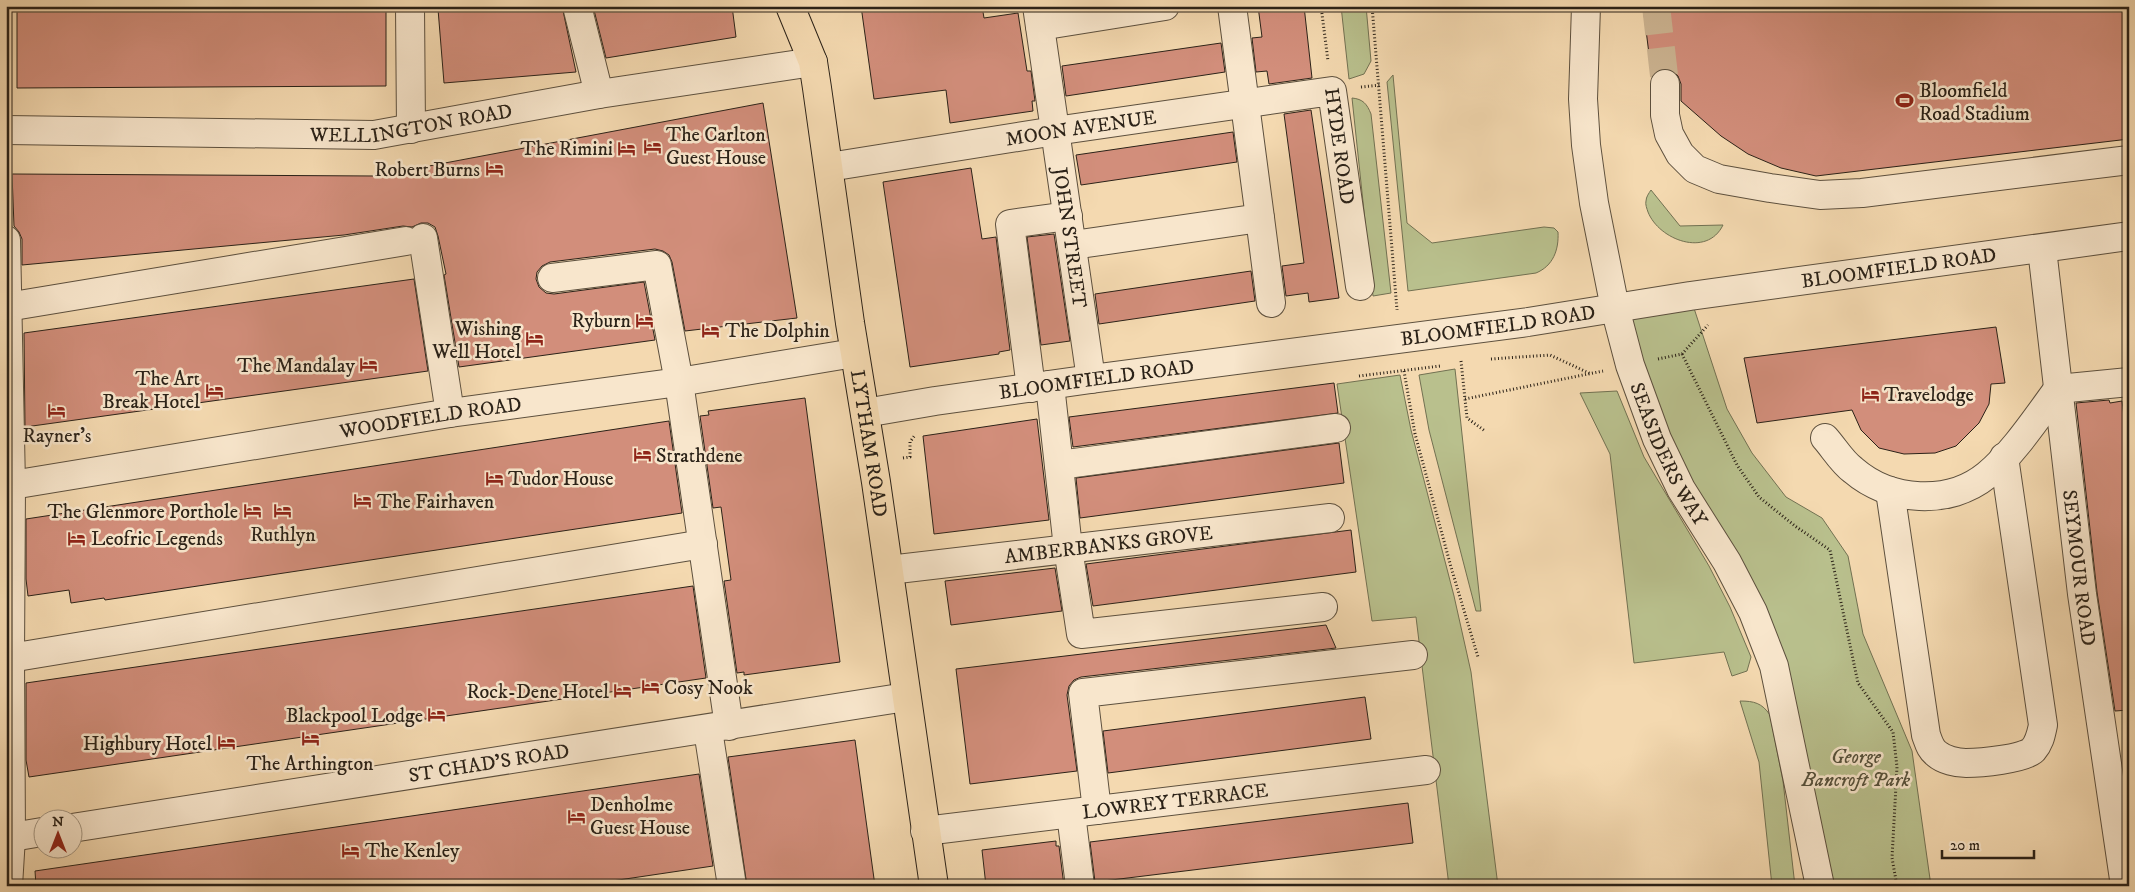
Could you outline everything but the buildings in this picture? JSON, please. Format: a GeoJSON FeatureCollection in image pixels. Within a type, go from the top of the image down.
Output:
{"type":"FeatureCollection","features":[{"type":"Feature","properties":{"kind":"main road","name":"LYTHAM ROAD"},"geometry":{"type":"LineString","coordinates":[[790,6],[813,62],[854,353],[865,413],[934,886]]}},
{"type":"Feature","properties":{"kind":"street"},"geometry":{"type":"LineString","coordinates":[[410,6],[411,129]]}},
{"type":"Feature","properties":{"kind":"street"},"geometry":{"type":"LineString","coordinates":[[577,6],[599,94]]}},
{"type":"Feature","properties":{"kind":"street"},"geometry":{"type":"LineString","coordinates":[[1038,16],[1165,6]]}},
{"type":"Feature","properties":{"kind":"street"},"geometry":{"type":"LineString","coordinates":[[1232,6],[1271,303]]}},
{"type":"Feature","properties":{"kind":"street","name":"SEASIDERS WAY"},"geometry":{"type":"LineString","coordinates":[[1586,6],[1584,99],[1586,145],[1594,203],[1615,308],[1636,385],[1657,439],[1681,489],[1731,570],[1753,612],[1774,666],[1820,886]]}},
{"type":"Feature","properties":{"kind":"street","name":"JOHN STREET"},"geometry":{"type":"LineString","coordinates":[[1038,16],[1073,244],[1091,379]]}},
{"type":"Feature","properties":{"kind":"street","name":"WELLINGTON ROAD"},"geometry":{"type":"LineString","coordinates":[[6,130],[374,135],[599,94],[813,62]]}},
{"type":"Feature","properties":{"kind":"street"},"geometry":{"type":"LineString","coordinates":[[1666,84],[1665,115],[1669,134],[1680,154],[1695,169],[1718,179],[1770,188],[1820,195],[1862,192],[2129,160]]}},
{"type":"Feature","properties":{"kind":"street","name":"MOON AVENUE"},"geometry":{"type":"LineString","coordinates":[[829,167],[1246,102],[1332,91]]}},
{"type":"Feature","properties":{"kind":"street","name":"HYDE ROAD"},"geometry":{"type":"LineString","coordinates":[[1332,91],[1360,286]]}},
{"type":"Feature","properties":{"kind":"street"},"geometry":{"type":"LineString","coordinates":[[1068,216],[1010,224],[1040,386],[1059,466],[1068,548],[1081,634],[1323,606]]}},
{"type":"Feature","properties":{"kind":"street"},"geometry":{"type":"LineString","coordinates":[[1073,244],[1260,218]]}},
{"type":"Feature","properties":{"kind":"street","name":"BLOOMFIELD ROAD"},"geometry":{"type":"LineString","coordinates":[[865,413],[1040,386],[1470,330],[1690,296],[2129,236]]}},
{"type":"Feature","properties":{"kind":"street"},"geometry":{"type":"LineString","coordinates":[[6,240],[10,658],[8,886]]}},
{"type":"Feature","properties":{"kind":"street"},"geometry":{"type":"LineString","coordinates":[[7,307],[415,240],[450,413]]}},
{"type":"Feature","properties":{"kind":"street","name":"SEYMOUR ROAD"},"geometry":{"type":"LineString","coordinates":[[2042,249],[2082,594],[2125,886]]}},
{"type":"Feature","properties":{"kind":"street"},"geometry":{"type":"LineString","coordinates":[[552,278],[657,265],[680,382],[703,544],[732,886]]}},
{"type":"Feature","properties":{"kind":"street","name":"WOODFIELD ROAD"},"geometry":{"type":"LineString","coordinates":[[9,485],[450,413],[680,382],[854,353]]}},
{"type":"Feature","properties":{"kind":"street"},"geometry":{"type":"LineString","coordinates":[[1825,438],[1852,470],[1870,482],[1890,491],[1913,496],[1937,496],[1964,490],[1988,475],[2058,389],[2129,382]]}},
{"type":"Feature","properties":{"kind":"street"},"geometry":{"type":"LineString","coordinates":[[1059,466],[1336,428]]}},
{"type":"Feature","properties":{"kind":"street"},"geometry":{"type":"LineString","coordinates":[[1890,491],[1926,735],[1930,748],[1938,755],[1965,764],[2015,757],[2032,751],[2040,740],[2042,725],[2004,457]]}},
{"type":"Feature","properties":{"kind":"street","name":"AMBERBANKS GROVE"},"geometry":{"type":"LineString","coordinates":[[888,570],[1330,518]]}},
{"type":"Feature","properties":{"kind":"street"},"geometry":{"type":"LineString","coordinates":[[10,658],[703,544]]}},
{"type":"Feature","properties":{"kind":"street"},"geometry":{"type":"LineString","coordinates":[[1097,810],[1083,693],[1413,655]]}},
{"type":"Feature","properties":{"kind":"street","name":"ST CHAD'S ROAD"},"geometry":{"type":"LineString","coordinates":[[82,826],[906,697]]}},
{"type":"Feature","properties":{"kind":"street","name":"LOWREY TERRACE"},"geometry":{"type":"LineString","coordinates":[[925,830],[1426,770]]}},
{"type":"Feature","properties":{"kind":"street"},"geometry":{"type":"LineString","coordinates":[[1071,814],[1080,886]]}},
{"type":"Feature","properties":{"kind":"street"},"geometry":{"type":"LineString","coordinates":[[9,838],[32,834]]}},
{"type":"Feature","properties":{"kind":"path","name":"HYDE ROAD"},"geometry":{"type":"LineString","coordinates":[[1321,6],[1332,91]]}},
{"type":"Feature","properties":{"kind":"path"},"geometry":{"type":"LineString","coordinates":[[1372,6],[1397,310]]}},
{"type":"Feature","properties":{"kind":"path"},"geometry":{"type":"LineString","coordinates":[[1682,354],[1737,465],[1759,497],[1795,526],[1830,550],[1858,683],[1894,732],[1897,767],[1892,858],[1897,886]]}},
{"type":"Feature","properties":{"kind":"path"},"geometry":{"type":"LineString","coordinates":[[1465,398],[1590,374],[1550,355],[1490,359]]}},
{"type":"Feature","properties":{"kind":"path"},"geometry":{"type":"LineString","coordinates":[[1461,361],[1467,418],[1485,432]]}},
{"type":"Feature","properties":{"kind":"path"},"geometry":{"type":"LineString","coordinates":[[1453,363],[1471,361]]}},
{"type":"Feature","properties":{"kind":"path"},"geometry":{"type":"LineString","coordinates":[[1355,377],[1445,365]]}},
{"type":"Feature","properties":{"kind":"path"},"geometry":{"type":"LineString","coordinates":[[1404,371],[1415,434],[1478,658]]}},
{"type":"Feature","properties":{"kind":"path"},"geometry":{"type":"LineString","coordinates":[[910,457],[910,442],[915,434],[924,432]]}},
{"type":"Feature","properties":{"kind":"green space"},"geometry":{"type":"Polygon","coordinates":[[[1341,6],[1366,6],[1371,61],[1364,74],[1349,79],[1341,6]]]}},
{"type":"Feature","properties":{"kind":"green space"},"geometry":{"type":"Polygon","coordinates":[[[1393,75],[1407,223],[1432,243],[1544,227],[1554,228],[1558,232],[1556,251],[1551,262],[1542,270],[1536,273],[1408,291],[1387,82],[1393,75]]]}},
{"type":"Feature","properties":{"kind":"green space"},"geometry":{"type":"Polygon","coordinates":[[[1352,98],[1364,103],[1371,114],[1391,293],[1373,296],[1352,98]]]}},
{"type":"Feature","properties":{"kind":"green space"},"geometry":{"type":"Polygon","coordinates":[[[1651,190],[1680,226],[1723,225],[1716,235],[1706,241],[1695,243],[1672,237],[1654,222],[1648,212],[1646,202],[1651,190]]]}},
{"type":"Feature","properties":{"kind":"green space","name":"George Bancroft Park"},"geometry":{"type":"Polygon","coordinates":[[[1690,296],[1727,409],[1752,453],[1786,497],[1822,518],[1848,556],[1863,634],[1912,751],[1931,886],[1820,886],[1774,666],[1681,489],[1615,308],[1690,296]]]}},
{"type":"Feature","properties":{"kind":"green space"},"geometry":{"type":"Polygon","coordinates":[[[1455,369],[1481,611],[1476,611],[1429,430],[1419,375],[1455,369]]]}},
{"type":"Feature","properties":{"kind":"green space"},"geometry":{"type":"Polygon","coordinates":[[[1400,375],[1411,430],[1454,596],[1471,672],[1498,886],[1449,886],[1416,617],[1372,621],[1337,384],[1400,375]]]}},
{"type":"Feature","properties":{"kind":"green space"},"geometry":{"type":"Polygon","coordinates":[[[1617,391],[1644,457],[1709,566],[1730,607],[1751,657],[1747,671],[1732,676],[1724,652],[1634,663],[1610,454],[1580,393],[1617,391]]]}},
{"type":"Feature","properties":{"kind":"green space"},"geometry":{"type":"Polygon","coordinates":[[[1740,701],[1749,701],[1757,704],[1770,715],[1783,781],[1795,886],[1772,886],[1759,762],[1740,701]]]}},
{"type":"Feature","properties":{"kind":"tunnel"},"geometry":{"type":"LineString","coordinates":[[1656,6],[1665,84]]}},
{"type":"Feature","properties":{"kind":"place","name":"Bloomfield Road Stadium"},"geometry":{"type":"Point","coordinates":[1905,101]}},
{"type":"Feature","properties":{"kind":"place","name":"The Carlton Guest House"},"geometry":{"type":"Point","coordinates":[652,146]}},
{"type":"Feature","properties":{"kind":"place","name":"The Rimini"},"geometry":{"type":"Point","coordinates":[627,148]}},
{"type":"Feature","properties":{"kind":"place","name":"Robert Burns"},"geometry":{"type":"Point","coordinates":[494,169]}},
{"type":"Feature","properties":{"kind":"place","name":"Ryburn"},"geometry":{"type":"Point","coordinates":[645,320]}},
{"type":"Feature","properties":{"kind":"place","name":"The Dolphin"},"geometry":{"type":"Point","coordinates":[711,330]}},
{"type":"Feature","properties":{"kind":"place","name":"Wishing Well Hotel"},"geometry":{"type":"Point","coordinates":[535,339]}},
{"type":"Feature","properties":{"kind":"place","name":"The Mandalay"},"geometry":{"type":"Point","coordinates":[369,365]}},
{"type":"Feature","properties":{"kind":"place","name":"The Art Break Hotel"},"geometry":{"type":"Point","coordinates":[214,390]}},
{"type":"Feature","properties":{"kind":"place","name":"Travelodge"},"geometry":{"type":"Point","coordinates":[1870,394]}},
{"type":"Feature","properties":{"kind":"place","name":"Rayner's"},"geometry":{"type":"Point","coordinates":[57,411]}},
{"type":"Feature","properties":{"kind":"place","name":"Strathdene"},"geometry":{"type":"Point","coordinates":[642,455]}},
{"type":"Feature","properties":{"kind":"place","name":"Tudor House"},"geometry":{"type":"Point","coordinates":[494,478]}},
{"type":"Feature","properties":{"kind":"place","name":"The Fairhaven"},"geometry":{"type":"Point","coordinates":[363,501]}},
{"type":"Feature","properties":{"kind":"place","name":"Ruthlyn"},"geometry":{"type":"Point","coordinates":[283,510]}},
{"type":"Feature","properties":{"kind":"place","name":"The Glenmore Porthole"},"geometry":{"type":"Point","coordinates":[252,511]}},
{"type":"Feature","properties":{"kind":"place","name":"Leofric Legends"},"geometry":{"type":"Point","coordinates":[77,538]}},
{"type":"Feature","properties":{"kind":"place","name":"Cosy Nook"},"geometry":{"type":"Point","coordinates":[650,687]}},
{"type":"Feature","properties":{"kind":"place","name":"Rock-Dene Hotel"},"geometry":{"type":"Point","coordinates":[623,691]}},
{"type":"Feature","properties":{"kind":"place","name":"Blackpool Lodge"},"geometry":{"type":"Point","coordinates":[437,715]}},
{"type":"Feature","properties":{"kind":"place","name":"The Arthington"},"geometry":{"type":"Point","coordinates":[310,739]}},
{"type":"Feature","properties":{"kind":"place","name":"Highbury Hotel"},"geometry":{"type":"Point","coordinates":[226,743]}},
{"type":"Feature","properties":{"kind":"place","name":"Denholme Guest House"},"geometry":{"type":"Point","coordinates":[576,816]}},
{"type":"Feature","properties":{"kind":"place","name":"The Kenley"},"geometry":{"type":"Point","coordinates":[351,850]}}]}
